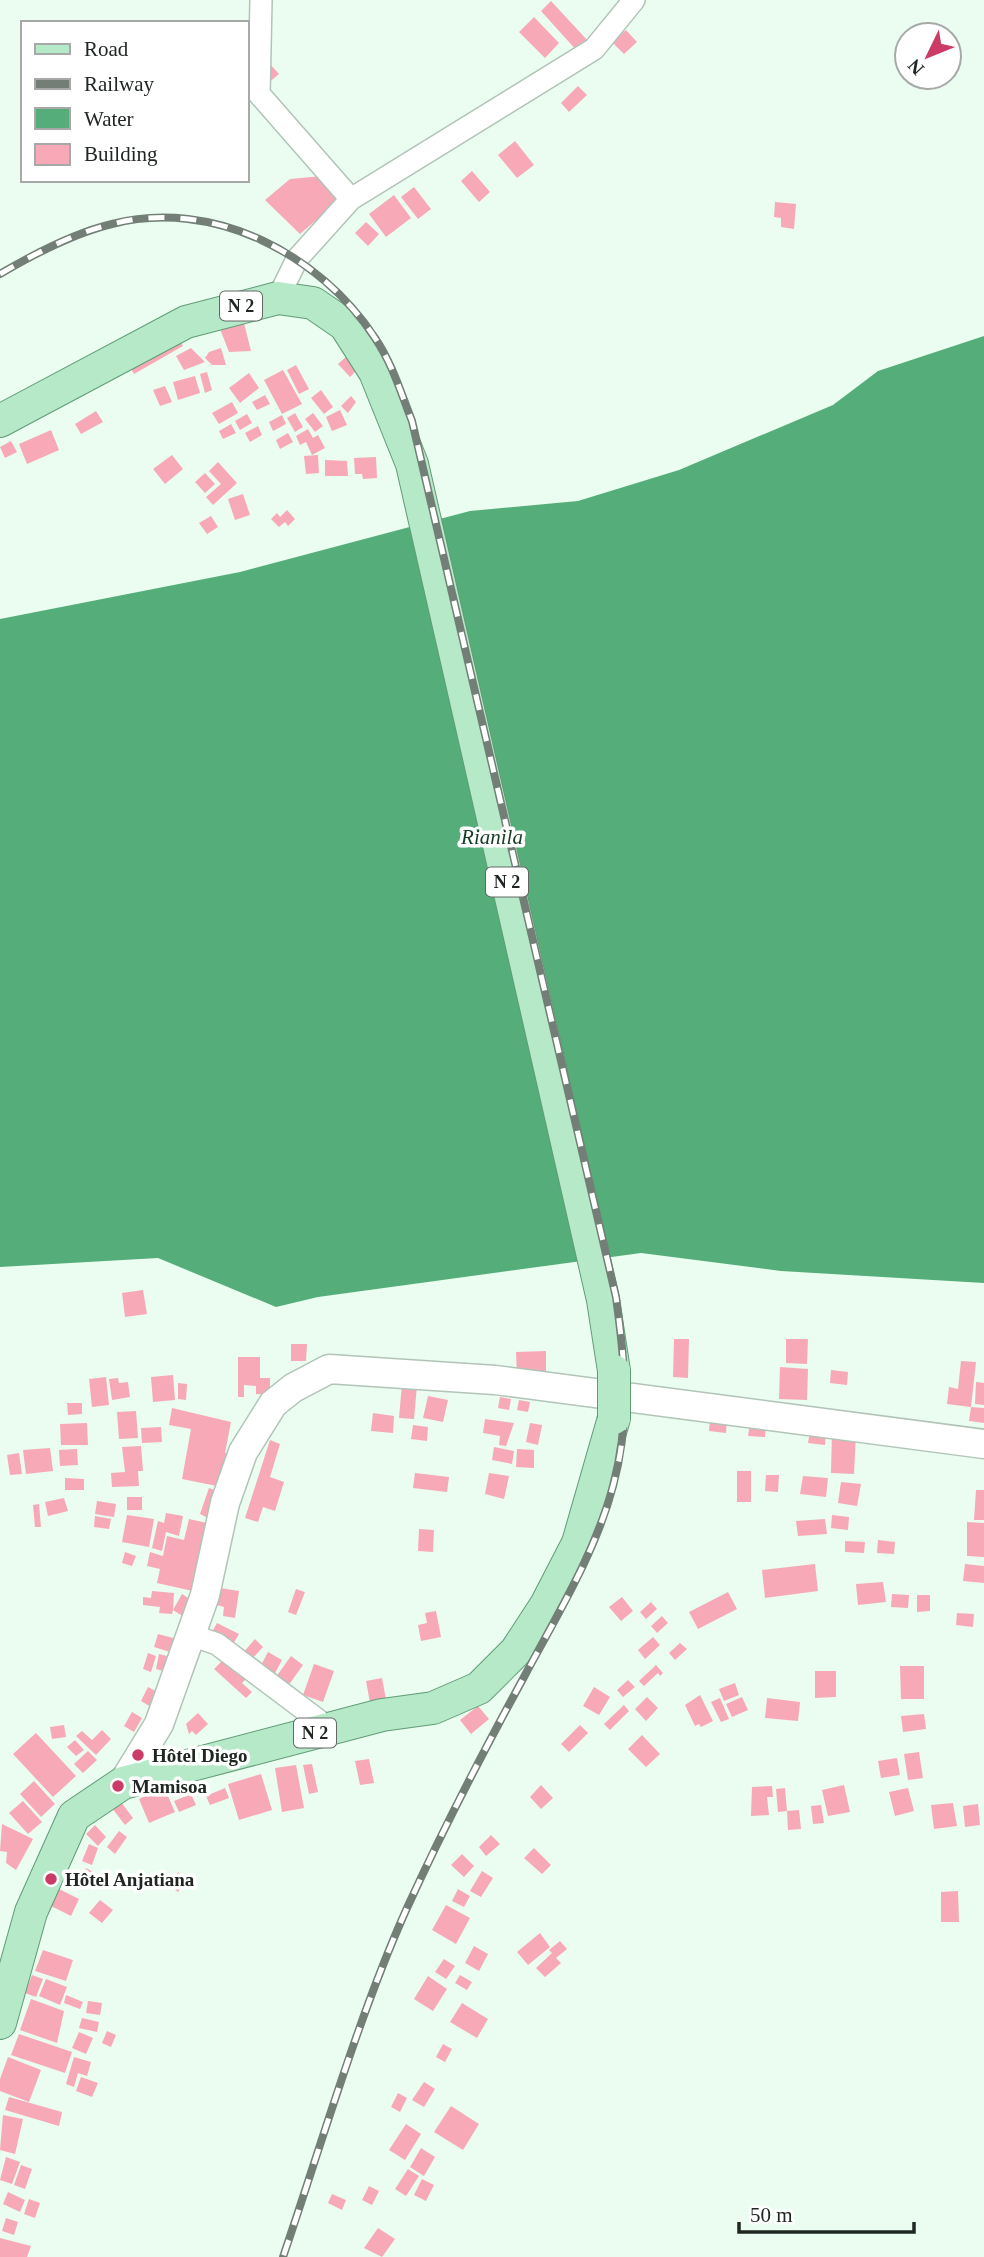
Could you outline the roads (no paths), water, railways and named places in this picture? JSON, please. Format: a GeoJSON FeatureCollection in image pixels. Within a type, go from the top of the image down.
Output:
{"type":"FeatureCollection","features":[{"type":"Feature","properties":{"kind":"main road","name":"N 2"},"geometry":{"type":"LineString","coordinates":[[0,421],[186,322],[278,298],[313,303],[345,325],[376,372],[412,464],[603,1300],[614,1371],[614,1418],[578,1543],[546,1605],[516,1651],[479,1688],[433,1708],[382,1716],[123,1783],[74,1816],[31,1912],[0,2023]]}},
{"type":"Feature","properties":{"kind":"street"},"geometry":{"type":"LineString","coordinates":[[261,0],[259,94],[351,199]]}},
{"type":"Feature","properties":{"kind":"street"},"geometry":{"type":"LineString","coordinates":[[278,298],[297,259],[351,199],[594,49],[634,0]]}},
{"type":"Feature","properties":{"kind":"street"},"geometry":{"type":"LineString","coordinates":[[123,1783],[159,1724],[205,1595],[225,1503],[243,1452],[273,1404],[293,1388],[328,1369],[495,1380],[984,1444]]}},
{"type":"Feature","properties":{"kind":"street"},"geometry":{"type":"LineString","coordinates":[[189,1634],[216,1644],[330,1729]]}},
{"type":"Feature","properties":{"kind":"water","name":"Rianila"},"geometry":{"type":"Polygon","coordinates":[[[984,336],[984,1283],[781,1271],[641,1253],[318,1297],[276,1307],[158,1258],[0,1267],[0,619],[240,572],[470,511],[578,501],[679,470],[833,405],[878,371],[984,336]]]}},
{"type":"Feature","properties":{"kind":"railway"},"geometry":{"type":"LineString","coordinates":[[0,274],[54,245],[98,228],[150,218],[188,219],[225,226],[261,240],[294,258],[325,281],[352,308],[375,338],[396,378],[412,421],[616,1297],[624,1368],[624,1414],[619,1461],[605,1511],[586,1560],[478,1762],[407,1908],[372,1992],[283,2257]]}},
{"type":"Feature","properties":{"kind":"place","name":"Hôtel Diego"},"geometry":{"type":"Point","coordinates":[138,1755]}},
{"type":"Feature","properties":{"kind":"place","name":"Mamisoa"},"geometry":{"type":"Point","coordinates":[118,1786]}},
{"type":"Feature","properties":{"kind":"place","name":"Hôtel Anjatiana"},"geometry":{"type":"Point","coordinates":[51,1879]}}]}
